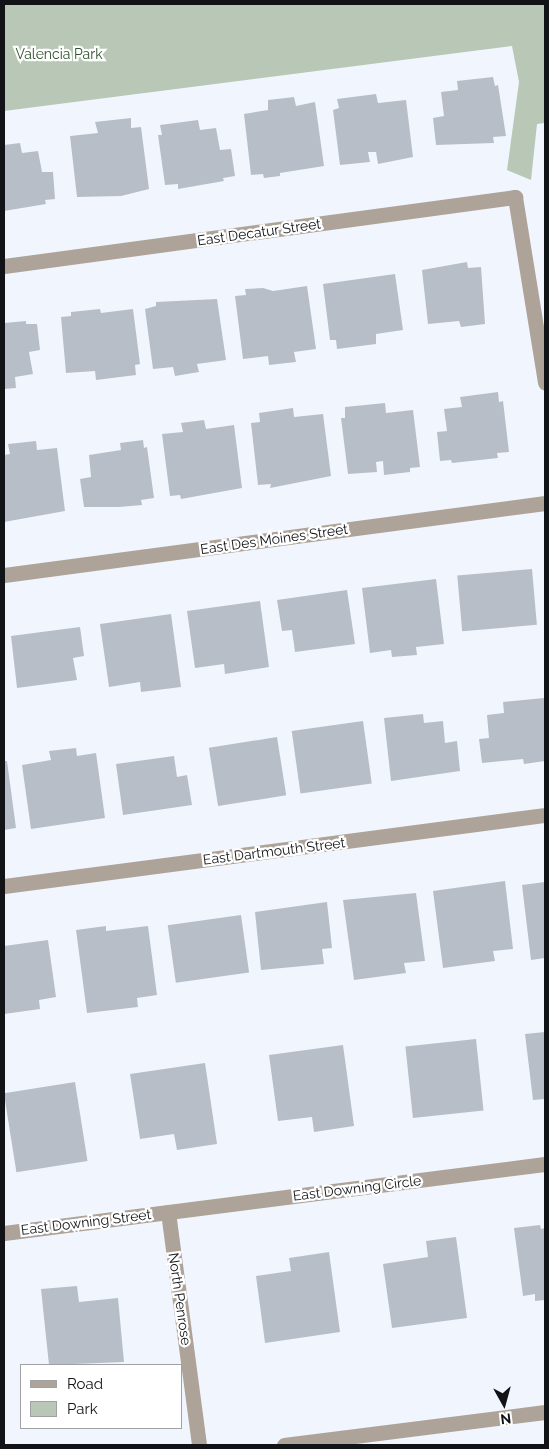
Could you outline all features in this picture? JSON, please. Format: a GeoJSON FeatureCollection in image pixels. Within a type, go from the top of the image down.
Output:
{"type":"FeatureCollection","features":[{"type":"Feature","properties":{"kind":"street","name":"East Decatur Street"},"geometry":{"type":"LineString","coordinates":[[4,266],[515,198],[544,362]]}},
{"type":"Feature","properties":{"kind":"street"},"geometry":{"type":"LineString","coordinates":[[544,362],[545,383]]}},
{"type":"Feature","properties":{"kind":"street","name":"East Des Moines Street"},"geometry":{"type":"LineString","coordinates":[[4,575],[545,503]]}},
{"type":"Feature","properties":{"kind":"street","name":"East Dartmouth Street"},"geometry":{"type":"LineString","coordinates":[[4,886],[545,816]]}},
{"type":"Feature","properties":{"kind":"street","name":"East Downing Circle"},"geometry":{"type":"LineString","coordinates":[[168,1212],[545,1164]]}},
{"type":"Feature","properties":{"kind":"street","name":"East Downing Street"},"geometry":{"type":"LineString","coordinates":[[4,1232],[168,1212]]}},
{"type":"Feature","properties":{"kind":"street","name":"North Penrose"},"geometry":{"type":"LineString","coordinates":[[168,1212],[199,1445]]}},
{"type":"Feature","properties":{"kind":"street"},"geometry":{"type":"LineString","coordinates":[[284,1445],[545,1412]]}},
{"type":"Feature","properties":{"kind":"green space","name":"Valencia Park"},"geometry":{"type":"Polygon","coordinates":[[[4,4],[545,4],[545,123],[537,124],[531,180],[507,170],[519,82],[512,46],[4,111],[4,4]]]}},
{"type":"Feature","properties":{"kind":"building"},"geometry":{"type":"Polygon","coordinates":[[[493,77],[495,86],[498,85],[506,136],[493,137],[494,143],[436,145],[433,118],[444,116],[441,92],[458,90],[457,81],[493,77]]]}},
{"type":"Feature","properties":{"kind":"building"},"geometry":{"type":"Polygon","coordinates":[[[376,94],[378,103],[406,100],[413,157],[378,164],[376,152],[368,152],[370,162],[340,165],[333,110],[339,108],[337,99],[376,94]]]}},
{"type":"Feature","properties":{"kind":"building"},"geometry":{"type":"Polygon","coordinates":[[[294,97],[296,106],[315,102],[324,166],[280,173],[280,176],[264,178],[263,174],[251,175],[244,114],[268,110],[268,100],[294,97]]]}},
{"type":"Feature","properties":{"kind":"building"},"geometry":{"type":"Polygon","coordinates":[[[131,118],[131,128],[141,127],[149,189],[121,196],[77,197],[70,136],[98,133],[95,122],[131,118]]]}},
{"type":"Feature","properties":{"kind":"building"},"geometry":{"type":"Polygon","coordinates":[[[198,120],[200,130],[216,128],[220,150],[231,149],[235,176],[223,178],[224,181],[178,189],[178,184],[165,185],[158,135],[162,135],[160,125],[198,120]]]}},
{"type":"Feature","properties":{"kind":"building"},"geometry":{"type":"Polygon","coordinates":[[[20,143],[22,153],[38,151],[42,172],[53,172],[55,199],[45,200],[46,204],[4,211],[4,145],[20,143]]]}},
{"type":"Feature","properties":{"kind":"building"},"geometry":{"type":"Polygon","coordinates":[[[467,262],[468,268],[481,267],[485,324],[461,327],[459,321],[428,324],[422,270],[467,262]]]}},
{"type":"Feature","properties":{"kind":"building"},"geometry":{"type":"Polygon","coordinates":[[[395,274],[403,330],[376,334],[376,344],[337,349],[336,340],[330,340],[323,284],[395,274]]]}},
{"type":"Feature","properties":{"kind":"building"},"geometry":{"type":"Polygon","coordinates":[[[307,286],[316,349],[294,352],[296,362],[269,365],[268,356],[243,359],[235,296],[246,295],[245,289],[263,288],[273,291],[307,286]]]}},
{"type":"Feature","properties":{"kind":"building"},"geometry":{"type":"Polygon","coordinates":[[[217,299],[226,360],[197,364],[199,372],[175,376],[173,367],[153,369],[145,309],[156,306],[156,302],[217,299]]]}},
{"type":"Feature","properties":{"kind":"building"},"geometry":{"type":"Polygon","coordinates":[[[100,309],[101,313],[133,309],[140,364],[135,365],[136,375],[96,380],[95,371],[66,373],[61,317],[71,316],[71,312],[100,309]]]}},
{"type":"Feature","properties":{"kind":"building"},"geometry":{"type":"Polygon","coordinates":[[[26,321],[26,324],[37,324],[40,350],[29,352],[33,374],[15,377],[16,388],[4,389],[4,323],[26,321]]]}},
{"type":"Feature","properties":{"kind":"building"},"geometry":{"type":"Polygon","coordinates":[[[498,392],[499,402],[503,401],[509,452],[497,453],[498,458],[452,463],[451,460],[440,461],[437,432],[447,431],[444,409],[462,407],[460,397],[498,392]]]}},
{"type":"Feature","properties":{"kind":"building"},"geometry":{"type":"Polygon","coordinates":[[[385,403],[386,413],[413,410],[420,467],[410,468],[410,472],[384,475],[383,461],[376,462],[377,472],[348,474],[341,418],[345,418],[345,407],[385,403]]]}},
{"type":"Feature","properties":{"kind":"building"},"geometry":{"type":"Polygon","coordinates":[[[293,408],[294,417],[323,414],[331,476],[270,488],[271,484],[258,485],[251,423],[260,422],[259,413],[293,408]]]}},
{"type":"Feature","properties":{"kind":"building"},"geometry":{"type":"Polygon","coordinates":[[[204,420],[206,429],[234,425],[242,488],[181,499],[180,495],[170,496],[162,434],[183,432],[181,423],[204,420]]]}},
{"type":"Feature","properties":{"kind":"building"},"geometry":{"type":"Polygon","coordinates":[[[143,440],[144,448],[147,447],[154,498],[141,500],[142,505],[84,507],[80,479],[91,477],[89,455],[121,450],[120,443],[143,440]]]}},
{"type":"Feature","properties":{"kind":"building"},"geometry":{"type":"Polygon","coordinates":[[[36,441],[37,450],[57,448],[65,511],[4,522],[4,455],[10,454],[8,444],[36,441]]]}},
{"type":"Feature","properties":{"kind":"building"},"geometry":{"type":"Polygon","coordinates":[[[532,569],[537,625],[462,631],[457,576],[532,569]]]}},
{"type":"Feature","properties":{"kind":"building"},"geometry":{"type":"Polygon","coordinates":[[[436,579],[444,644],[416,647],[417,655],[392,657],[391,650],[370,653],[362,588],[436,579]]]}},
{"type":"Feature","properties":{"kind":"building"},"geometry":{"type":"Polygon","coordinates":[[[347,590],[355,644],[295,652],[292,630],[282,631],[277,600],[347,590]]]}},
{"type":"Feature","properties":{"kind":"building"},"geometry":{"type":"Polygon","coordinates":[[[260,601],[269,667],[225,674],[224,664],[195,668],[187,611],[260,601]]]}},
{"type":"Feature","properties":{"kind":"building"},"geometry":{"type":"Polygon","coordinates":[[[171,614],[181,687],[141,692],[140,682],[109,687],[100,624],[171,614]]]}},
{"type":"Feature","properties":{"kind":"building"},"geometry":{"type":"Polygon","coordinates":[[[80,627],[84,656],[73,658],[77,680],[17,688],[11,636],[80,627]]]}},
{"type":"Feature","properties":{"kind":"building"},"geometry":{"type":"Polygon","coordinates":[[[544,698],[545,761],[524,764],[523,759],[482,763],[479,739],[489,738],[487,715],[504,713],[503,702],[544,698]]]}},
{"type":"Feature","properties":{"kind":"building"},"geometry":{"type":"Polygon","coordinates":[[[423,714],[424,723],[443,721],[445,743],[457,741],[460,771],[391,781],[384,718],[423,714]]]}},
{"type":"Feature","properties":{"kind":"building"},"geometry":{"type":"Polygon","coordinates":[[[363,721],[372,783],[300,793],[292,731],[363,721]]]}},
{"type":"Feature","properties":{"kind":"building"},"geometry":{"type":"Polygon","coordinates":[[[277,737],[286,795],[218,806],[209,748],[277,737]]]}},
{"type":"Feature","properties":{"kind":"building"},"geometry":{"type":"Polygon","coordinates":[[[76,748],[77,756],[96,753],[105,818],[31,829],[22,765],[51,760],[49,751],[76,748]]]}},
{"type":"Feature","properties":{"kind":"building"},"geometry":{"type":"Polygon","coordinates":[[[174,756],[177,777],[187,775],[192,805],[123,815],[116,764],[174,756]]]}},
{"type":"Feature","properties":{"kind":"building"},"geometry":{"type":"Polygon","coordinates":[[[4,761],[7,761],[16,828],[4,830],[4,761]]]}},
{"type":"Feature","properties":{"kind":"building"},"geometry":{"type":"Polygon","coordinates":[[[505,881],[513,949],[493,951],[495,961],[443,968],[433,891],[505,881]]]}},
{"type":"Feature","properties":{"kind":"building"},"geometry":{"type":"Polygon","coordinates":[[[545,882],[545,958],[531,960],[522,885],[545,882]]]}},
{"type":"Feature","properties":{"kind":"building"},"geometry":{"type":"Polygon","coordinates":[[[416,893],[425,961],[404,963],[406,973],[354,980],[343,900],[416,893]]]}},
{"type":"Feature","properties":{"kind":"building"},"geometry":{"type":"Polygon","coordinates":[[[327,902],[332,948],[322,949],[324,964],[261,970],[255,912],[327,902]]]}},
{"type":"Feature","properties":{"kind":"building"},"geometry":{"type":"Polygon","coordinates":[[[241,915],[249,972],[176,983],[168,925],[241,915]]]}},
{"type":"Feature","properties":{"kind":"building"},"geometry":{"type":"Polygon","coordinates":[[[106,926],[106,931],[148,926],[157,995],[137,998],[138,1007],[87,1013],[76,930],[106,926]]]}},
{"type":"Feature","properties":{"kind":"building"},"geometry":{"type":"Polygon","coordinates":[[[48,940],[56,997],[39,1000],[40,1009],[4,1014],[4,946],[48,940]]]}},
{"type":"Feature","properties":{"kind":"building"},"geometry":{"type":"Polygon","coordinates":[[[545,1032],[545,1099],[533,1100],[525,1034],[545,1032]]]}},
{"type":"Feature","properties":{"kind":"building"},"geometry":{"type":"Polygon","coordinates":[[[476,1039],[484,1111],[413,1118],[405,1046],[476,1039]]]}},
{"type":"Feature","properties":{"kind":"building"},"geometry":{"type":"Polygon","coordinates":[[[343,1045],[354,1126],[314,1132],[312,1117],[278,1121],[269,1055],[343,1045]]]}},
{"type":"Feature","properties":{"kind":"building"},"geometry":{"type":"Polygon","coordinates":[[[205,1063],[217,1144],[177,1150],[174,1134],[140,1139],[130,1074],[205,1063]]]}},
{"type":"Feature","properties":{"kind":"building"},"geometry":{"type":"Polygon","coordinates":[[[75,1082],[88,1161],[16,1172],[4,1093],[75,1082]]]}},
{"type":"Feature","properties":{"kind":"building"},"geometry":{"type":"Polygon","coordinates":[[[540,1225],[541,1229],[545,1228],[545,1300],[535,1301],[535,1294],[523,1296],[514,1228],[540,1225]]]}},
{"type":"Feature","properties":{"kind":"building"},"geometry":{"type":"Polygon","coordinates":[[[456,1237],[467,1318],[392,1328],[383,1264],[428,1257],[426,1241],[456,1237]]]}},
{"type":"Feature","properties":{"kind":"building"},"geometry":{"type":"Polygon","coordinates":[[[329,1252],[340,1332],[265,1343],[256,1276],[291,1271],[289,1258],[329,1252]]]}},
{"type":"Feature","properties":{"kind":"building"},"geometry":{"type":"Polygon","coordinates":[[[77,1286],[79,1302],[118,1298],[124,1362],[49,1364],[41,1289],[77,1286]]]}}]}
